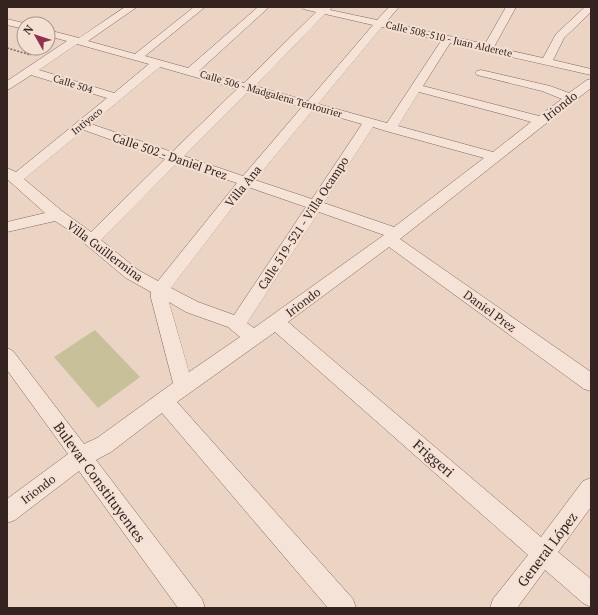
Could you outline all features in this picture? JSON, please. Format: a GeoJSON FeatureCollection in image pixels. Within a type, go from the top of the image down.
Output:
{"type":"FeatureCollection","features":[{"type":"Feature","properties":{"kind":"street"},"geometry":{"type":"LineString","coordinates":[[7,86],[47,59],[132,7]]}},
{"type":"Feature","properties":{"kind":"street"},"geometry":{"type":"LineString","coordinates":[[137,57],[200,7]]}},
{"type":"Feature","properties":{"kind":"street"},"geometry":{"type":"LineString","coordinates":[[190,72],[264,7]]}},
{"type":"Feature","properties":{"kind":"street","name":"Calle 508-510 - Juan Alderete"},"geometry":{"type":"LineString","coordinates":[[306,7],[325,9],[380,24],[591,72]]}},
{"type":"Feature","properties":{"kind":"street","name":"Villa Ana"},"geometry":{"type":"LineString","coordinates":[[160,290],[246,181],[394,7]]}},
{"type":"Feature","properties":{"kind":"street"},"geometry":{"type":"LineString","coordinates":[[488,48],[511,7]]}},
{"type":"Feature","properties":{"kind":"street"},"geometry":{"type":"LineString","coordinates":[[546,62],[560,36],[591,7]]}},
{"type":"Feature","properties":{"kind":"street"},"geometry":{"type":"LineString","coordinates":[[91,241],[325,9]]}},
{"type":"Feature","properties":{"kind":"street","name":"Calle 506 - Madgalena Tentourier"},"geometry":{"type":"LineString","coordinates":[[56,35],[493,156]]}},
{"type":"Feature","properties":{"kind":"street"},"geometry":{"type":"LineString","coordinates":[[390,128],[447,39]]}},
{"type":"Feature","properties":{"kind":"street","name":"Intiyaco"},"geometry":{"type":"LineString","coordinates":[[12,176],[81,125],[158,63]]}},
{"type":"Feature","properties":{"kind":"street","name":"Calle 504"},"geometry":{"type":"LineString","coordinates":[[30,71],[116,97]]}},
{"type":"Feature","properties":{"kind":"street"},"geometry":{"type":"LineString","coordinates":[[481,73],[546,88],[570,98]]}},
{"type":"Feature","properties":{"kind":"street","name":"Iriondo"},"geometry":{"type":"LineString","coordinates":[[7,512],[81,457],[104,445],[163,401],[276,322],[392,236],[493,156],[591,82]]}},
{"type":"Feature","properties":{"kind":"street"},"geometry":{"type":"LineString","coordinates":[[415,88],[540,121]]}},
{"type":"Feature","properties":{"kind":"street","name":"Calle 519-521 - Villa Ocampo"},"geometry":{"type":"LineString","coordinates":[[237,324],[370,122]]}},
{"type":"Feature","properties":{"kind":"street","name":"Calle 502 - Daniel Prez"},"geometry":{"type":"LineString","coordinates":[[81,125],[174,158],[315,204],[392,236]]}},
{"type":"Feature","properties":{"kind":"street","name":"Villa Guillermina"},"geometry":{"type":"LineString","coordinates":[[12,176],[57,215],[71,224],[132,274],[192,306],[237,324],[254,338]]}},
{"type":"Feature","properties":{"kind":"street"},"geometry":{"type":"LineString","coordinates":[[7,227],[57,215]]}},
{"type":"Feature","properties":{"kind":"street","name":"Daniel Prez"},"geometry":{"type":"LineString","coordinates":[[392,236],[591,383]]}},
{"type":"Feature","properties":{"kind":"street"},"geometry":{"type":"LineString","coordinates":[[160,290],[159,298],[184,387]]}},
{"type":"Feature","properties":{"kind":"street","name":"Friggeri"},"geometry":{"type":"LineString","coordinates":[[276,322],[591,595]]}},
{"type":"Feature","properties":{"kind":"street","name":"Bulevar Constituyentes"},"geometry":{"type":"LineString","coordinates":[[7,356],[193,608]]}},
{"type":"Feature","properties":{"kind":"street"},"geometry":{"type":"LineString","coordinates":[[163,401],[344,608]]}},
{"type":"Feature","properties":{"kind":"street","name":"General López"},"geometry":{"type":"LineString","coordinates":[[502,608],[591,489]]}},
{"type":"Feature","properties":{"kind":"path"},"geometry":{"type":"LineString","coordinates":[[7,48],[47,59]]}},
{"type":"Feature","properties":{"kind":"shaded area"},"geometry":{"type":"Polygon","coordinates":[[[95,330],[140,377],[98,408],[54,357],[95,330]]]}}]}
